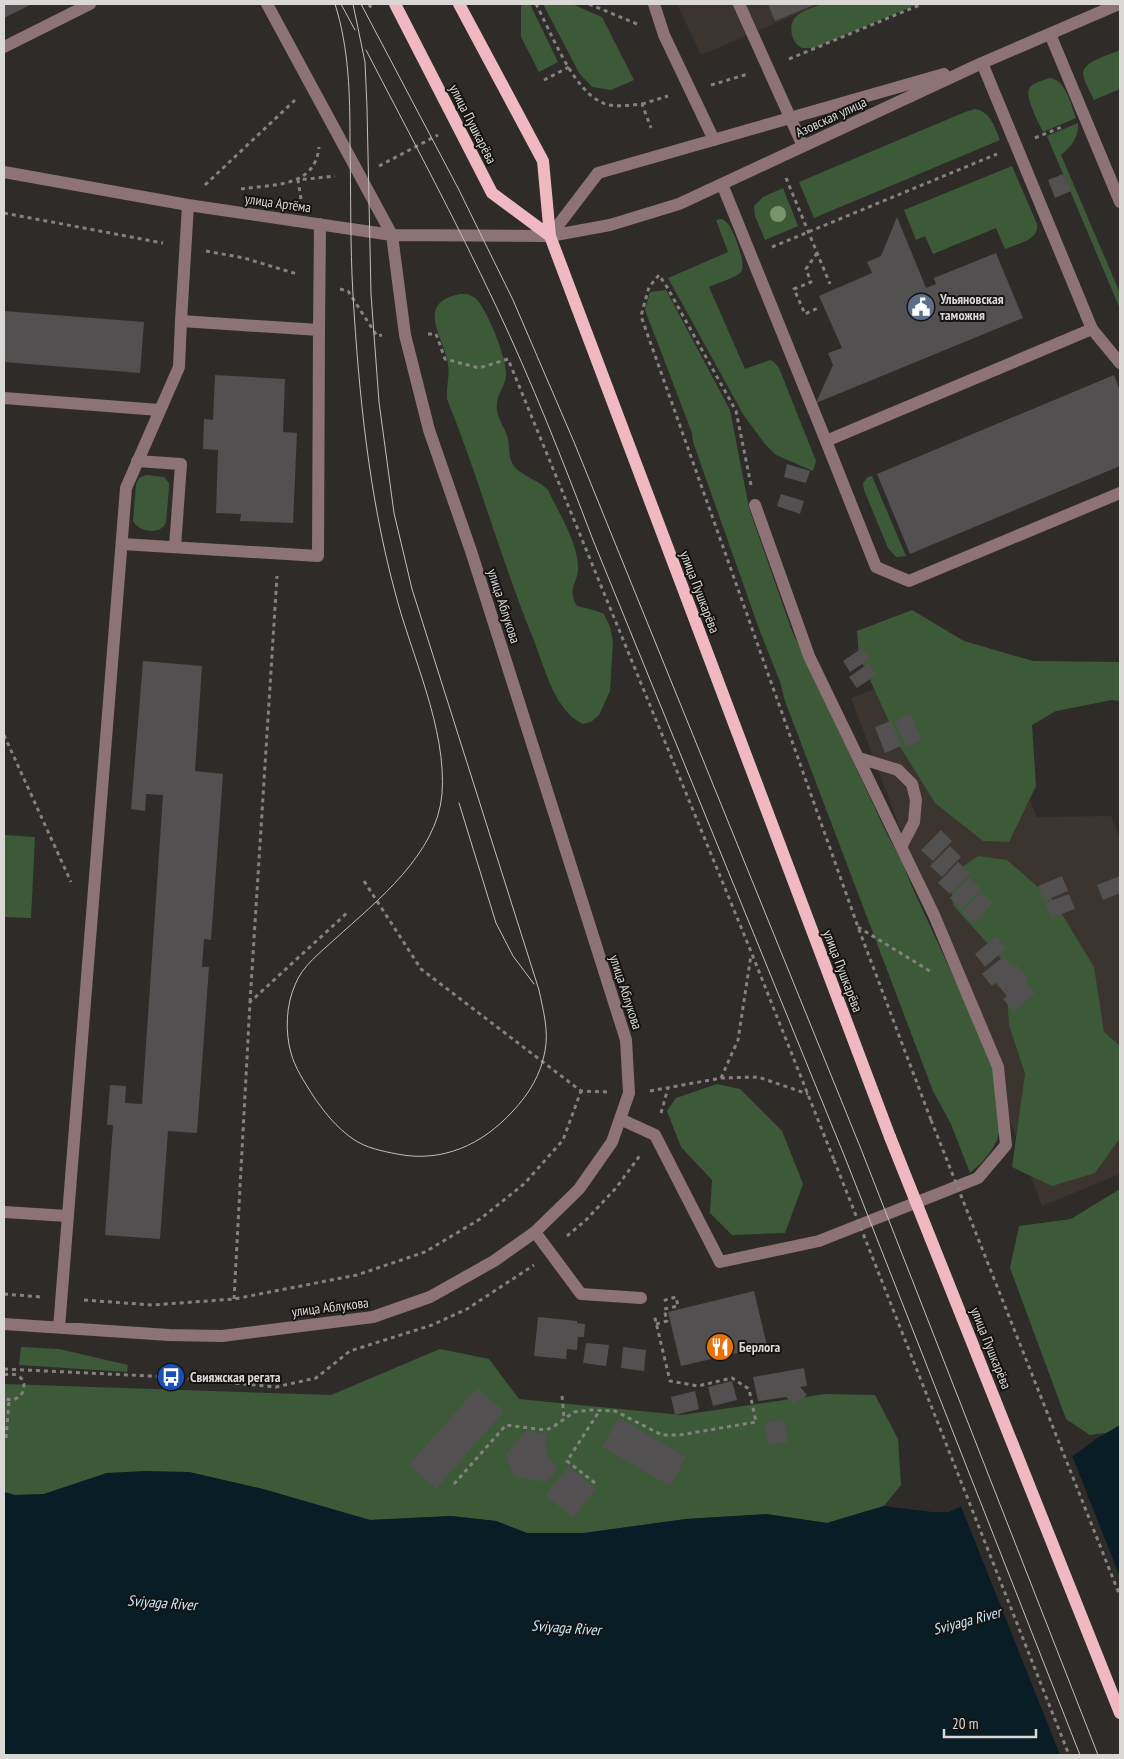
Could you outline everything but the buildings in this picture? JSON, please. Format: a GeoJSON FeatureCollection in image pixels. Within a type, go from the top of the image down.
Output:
{"type":"FeatureCollection","features":[{"type":"Feature","properties":{"kind":"main road","name":"улица Пушкарёва"},"geometry":{"type":"LineString","coordinates":[[395,4],[492,194],[550,236]]}},
{"type":"Feature","properties":{"kind":"main road","name":"улица Пушкарёва"},"geometry":{"type":"LineString","coordinates":[[459,4],[544,161],[550,236],[890,1137],[1120,1713]]}},
{"type":"Feature","properties":{"kind":"street"},"geometry":{"type":"LineString","coordinates":[[4,47],[90,4]]}},
{"type":"Feature","properties":{"kind":"street"},"geometry":{"type":"LineString","coordinates":[[267,4],[392,235]]}},
{"type":"Feature","properties":{"kind":"street"},"geometry":{"type":"LineString","coordinates":[[654,4],[664,35],[714,140]]}},
{"type":"Feature","properties":{"kind":"street"},"geometry":{"type":"LineString","coordinates":[[738,4],[803,146]]}},
{"type":"Feature","properties":{"kind":"street","name":"Азовская улица"},"geometry":{"type":"LineString","coordinates":[[550,236],[610,225],[679,204],[982,63],[1119,4]]}},
{"type":"Feature","properties":{"kind":"street"},"geometry":{"type":"LineString","coordinates":[[1050,34],[1120,202]]}},
{"type":"Feature","properties":{"kind":"street"},"geometry":{"type":"LineString","coordinates":[[550,236],[598,173],[982,63],[1092,329],[1120,363]]}},
{"type":"Feature","properties":{"kind":"street","name":"улица Артёма"},"geometry":{"type":"LineString","coordinates":[[4,172],[188,205],[392,235],[550,236]]}},
{"type":"Feature","properties":{"kind":"street"},"geometry":{"type":"LineString","coordinates":[[722,184],[876,566],[909,581],[1120,493]]}},
{"type":"Feature","properties":{"kind":"street"},"geometry":{"type":"LineString","coordinates":[[60,1328],[67,1216],[126,488],[179,367],[188,205]]}},
{"type":"Feature","properties":{"kind":"street"},"geometry":{"type":"LineString","coordinates":[[122,544],[318,556],[320,224]]}},
{"type":"Feature","properties":{"kind":"street","name":"улица Аблукова"},"geometry":{"type":"LineString","coordinates":[[4,1324],[169,1335],[222,1336],[373,1317],[430,1297],[494,1261],[535,1232],[580,1189],[612,1142],[629,1093],[626,1040],[471,551],[429,430],[405,334],[392,235]]}},
{"type":"Feature","properties":{"kind":"street"},"geometry":{"type":"LineString","coordinates":[[181,321],[319,330]]}},
{"type":"Feature","properties":{"kind":"street"},"geometry":{"type":"LineString","coordinates":[[826,441],[1092,329]]}},
{"type":"Feature","properties":{"kind":"street"},"geometry":{"type":"LineString","coordinates":[[4,398],[160,410]]}},
{"type":"Feature","properties":{"kind":"street"},"geometry":{"type":"LineString","coordinates":[[137,461],[181,464],[174,547]]}},
{"type":"Feature","properties":{"kind":"street"},"geometry":{"type":"LineString","coordinates":[[620,1119],[655,1135],[720,1262],[819,1241],[978,1178],[1006,1145],[998,1067],[934,916],[809,656],[755,505]]}},
{"type":"Feature","properties":{"kind":"street"},"geometry":{"type":"LineString","coordinates":[[859,758],[898,770],[912,784],[916,800],[914,822],[901,847]]}},
{"type":"Feature","properties":{"kind":"street"},"geometry":{"type":"LineString","coordinates":[[4,1212],[67,1216]]}},
{"type":"Feature","properties":{"kind":"street"},"geometry":{"type":"LineString","coordinates":[[535,1232],[581,1294],[641,1298]]}},
{"type":"Feature","properties":{"kind":"path"},"geometry":{"type":"LineString","coordinates":[[536,4],[568,67],[575,79],[586,91],[603,104],[623,106],[642,104],[651,128]]}},
{"type":"Feature","properties":{"kind":"path"},"geometry":{"type":"LineString","coordinates":[[589,4],[664,35]]}},
{"type":"Feature","properties":{"kind":"path"},"geometry":{"type":"LineString","coordinates":[[544,80],[568,67]]}},
{"type":"Feature","properties":{"kind":"path"},"geometry":{"type":"LineString","coordinates":[[200,190],[299,96]]}},
{"type":"Feature","properties":{"kind":"path"},"geometry":{"type":"LineString","coordinates":[[751,256],[1085,117]]}},
{"type":"Feature","properties":{"kind":"path"},"geometry":{"type":"LineString","coordinates":[[778,158],[830,284]]}},
{"type":"Feature","properties":{"kind":"path"},"geometry":{"type":"LineString","coordinates":[[4,213],[244,258],[348,291],[377,336],[436,334],[444,359],[479,368],[508,359],[752,954],[1069,1755]]}},
{"type":"Feature","properties":{"kind":"path"},"geometry":{"type":"LineString","coordinates":[[818,252],[806,269],[811,282],[794,289],[805,314],[820,307]]}},
{"type":"Feature","properties":{"kind":"path"},"geometry":{"type":"LineString","coordinates":[[755,505],[736,411],[667,286],[659,275],[649,287],[641,316],[858,927],[931,1120],[1120,1596]]}},
{"type":"Feature","properties":{"kind":"path"},"geometry":{"type":"LineString","coordinates":[[234,1299],[250,1002],[279,554]]}},
{"type":"Feature","properties":{"kind":"path"},"geometry":{"type":"LineString","coordinates":[[4,735],[74,888]]}},
{"type":"Feature","properties":{"kind":"path"},"geometry":{"type":"LineString","coordinates":[[4,1294],[152,1305],[234,1299],[357,1275],[425,1252],[480,1218],[524,1184],[563,1140],[581,1091],[420,969],[364,881]]}},
{"type":"Feature","properties":{"kind":"path"},"geometry":{"type":"LineString","coordinates":[[250,1002],[348,912]]}},
{"type":"Feature","properties":{"kind":"path"},"geometry":{"type":"LineString","coordinates":[[858,927],[934,974]]}},
{"type":"Feature","properties":{"kind":"path"},"geometry":{"type":"LineString","coordinates":[[752,954],[738,1040],[721,1078],[758,1077],[808,1094]]}},
{"type":"Feature","properties":{"kind":"path"},"geometry":{"type":"LineString","coordinates":[[651,1310],[661,1301],[676,1297],[678,1306],[664,1309],[667,1321],[656,1324]]}},
{"type":"Feature","properties":{"kind":"path"},"geometry":{"type":"LineString","coordinates":[[454,1484],[506,1425],[546,1430],[554,1427],[574,1412],[583,1410],[614,1411],[662,1435],[680,1435],[756,1422],[749,1389],[732,1378],[698,1386],[670,1381],[654,1314],[641,1298]]}},
{"type":"Feature","properties":{"kind":"path"},"geometry":{"type":"LineString","coordinates":[[4,1369],[12,1371],[171,1376]]}},
{"type":"Feature","properties":{"kind":"path"},"geometry":{"type":"LineString","coordinates":[[4,1375],[12,1371]]}},
{"type":"Feature","properties":{"kind":"path"},"geometry":{"type":"LineString","coordinates":[[4,1398],[10,1400],[18,1398],[23,1392],[24,1384],[20,1376],[12,1371]]}},
{"type":"Feature","properties":{"kind":"path"},"geometry":{"type":"LineString","coordinates":[[562,1396],[564,1418]]}},
{"type":"Feature","properties":{"kind":"path"},"geometry":{"type":"LineString","coordinates":[[6,1438],[10,1400]]}},
{"type":"Feature","properties":{"kind":"path"},"geometry":{"type":"LineString","coordinates":[[595,1484],[567,1461],[600,1410]]}},
{"type":"Feature","properties":{"kind":"shaded area"},"geometry":{"type":"Polygon","coordinates":[[[677,4],[821,4],[701,55],[677,4]]]}},
{"type":"Feature","properties":{"kind":"shaded area"},"geometry":{"type":"Polygon","coordinates":[[[966,653],[1037,817],[1111,816],[1120,838],[1120,1174],[1042,1206],[851,698],[966,653]]]}},
{"type":"Feature","properties":{"kind":"green space"},"geometry":{"type":"Polygon","coordinates":[[[530,4],[558,62],[539,72],[521,37],[521,6],[530,4]]]}},
{"type":"Feature","properties":{"kind":"green space"},"geometry":{"type":"Polygon","coordinates":[[[543,4],[572,4],[602,17],[634,80],[611,90],[592,87],[579,73],[543,4]]]}},
{"type":"Feature","properties":{"kind":"green space"},"geometry":{"type":"Polygon","coordinates":[[[822,4],[918,4],[814,48],[802,48],[794,41],[791,28],[792,22],[805,11],[822,4]]]}},
{"type":"Feature","properties":{"kind":"green space"},"geometry":{"type":"Polygon","coordinates":[[[1120,50],[1120,89],[1094,100],[1085,80],[1084,69],[1092,62],[1120,50]]]}},
{"type":"Feature","properties":{"kind":"green space"},"geometry":{"type":"Polygon","coordinates":[[[1050,78],[1056,80],[1064,88],[1076,118],[1043,132],[1033,111],[1028,93],[1032,85],[1050,78]]]}},
{"type":"Feature","properties":{"kind":"green space"},"geometry":{"type":"Polygon","coordinates":[[[975,109],[988,116],[1000,140],[814,218],[799,182],[975,109]]]}},
{"type":"Feature","properties":{"kind":"green space"},"geometry":{"type":"Polygon","coordinates":[[[1078,123],[1074,141],[1061,155],[1120,293],[1120,309],[1047,136],[1078,123]]]}},
{"type":"Feature","properties":{"kind":"green space"},"geometry":{"type":"Polygon","coordinates":[[[1012,166],[1037,224],[1035,234],[1031,238],[1005,249],[996,228],[933,254],[925,236],[916,240],[904,210],[1012,166]]]}},
{"type":"Feature","properties":{"kind":"green space"},"geometry":{"type":"Polygon","coordinates":[[[783,188],[798,226],[765,240],[755,216],[754,206],[763,197],[783,188]]]}},
{"type":"Feature","properties":{"kind":"green space"},"geometry":{"type":"Polygon","coordinates":[[[722,219],[731,228],[736,240],[741,256],[742,268],[741,272],[735,276],[709,287],[745,369],[770,360],[779,368],[816,461],[813,471],[776,455],[764,443],[743,414],[668,278],[728,252],[716,220],[722,219]]]}},
{"type":"Feature","properties":{"kind":"green space"},"geometry":{"type":"Polygon","coordinates":[[[666,290],[730,410],[749,508],[792,631],[887,834],[902,862],[992,1060],[1001,1125],[997,1140],[991,1151],[970,1173],[951,1124],[933,1091],[785,701],[780,682],[758,626],[693,442],[692,433],[645,310],[650,292],[666,290]]]}},
{"type":"Feature","properties":{"kind":"green space"},"geometry":{"type":"Polygon","coordinates":[[[466,294],[475,298],[480,304],[500,346],[506,375],[497,400],[497,408],[498,416],[508,439],[512,463],[519,471],[548,490],[566,527],[577,556],[578,572],[573,595],[577,606],[604,614],[610,627],[613,642],[610,691],[599,715],[591,722],[583,724],[573,718],[563,707],[553,690],[447,399],[448,364],[435,322],[435,313],[438,305],[446,298],[466,294]]]}},
{"type":"Feature","properties":{"kind":"green space"},"geometry":{"type":"Polygon","coordinates":[[[146,475],[164,477],[169,483],[166,522],[164,526],[155,531],[140,528],[133,521],[136,484],[139,478],[146,475]]]}},
{"type":"Feature","properties":{"kind":"green space"},"geometry":{"type":"Polygon","coordinates":[[[872,476],[906,556],[896,557],[888,548],[864,490],[863,483],[868,477],[872,476]]]}},
{"type":"Feature","properties":{"kind":"green space"},"geometry":{"type":"Polygon","coordinates":[[[912,610],[964,641],[1033,661],[1120,662],[1120,701],[1112,700],[1056,711],[1032,725],[1036,786],[1009,842],[983,841],[935,803],[902,750],[859,656],[857,631],[912,610]]]}},
{"type":"Feature","properties":{"kind":"green space"},"geometry":{"type":"Polygon","coordinates":[[[4,835],[35,837],[31,918],[4,917],[4,835]]]}},
{"type":"Feature","properties":{"kind":"green space"},"geometry":{"type":"Polygon","coordinates":[[[978,856],[1007,860],[1054,901],[1094,967],[1104,1032],[1120,1046],[1120,1138],[1095,1173],[1052,1186],[1012,1167],[1025,1074],[1009,1025],[1005,963],[953,905],[950,876],[978,856]]]}},
{"type":"Feature","properties":{"kind":"green space"},"geometry":{"type":"Polygon","coordinates":[[[717,1084],[740,1089],[782,1131],[803,1184],[785,1233],[732,1235],[710,1213],[712,1180],[681,1147],[667,1111],[676,1098],[717,1084]]]}},
{"type":"Feature","properties":{"kind":"green space"},"geometry":{"type":"Polygon","coordinates":[[[1120,1189],[1120,1431],[1090,1435],[1066,1419],[1010,1268],[1019,1226],[1071,1219],[1120,1189]]]}},
{"type":"Feature","properties":{"kind":"green space"},"geometry":{"type":"Polygon","coordinates":[[[21,1347],[59,1349],[128,1365],[127,1372],[19,1365],[21,1347]]]}},
{"type":"Feature","properties":{"kind":"green space"},"geometry":{"type":"Polygon","coordinates":[[[440,1349],[489,1359],[519,1399],[681,1415],[825,1394],[875,1395],[898,1439],[901,1485],[884,1506],[827,1523],[766,1514],[686,1519],[584,1533],[527,1533],[496,1521],[451,1516],[370,1520],[263,1489],[189,1472],[107,1473],[44,1494],[15,1495],[4,1492],[4,1384],[331,1395],[440,1349]]]}},
{"type":"Feature","properties":{"kind":"water","name":"Sviyaga River"},"geometry":{"type":"Polygon","coordinates":[[[1120,1425],[1120,1755],[4,1755],[4,1492],[15,1495],[44,1494],[107,1473],[145,1471],[189,1472],[263,1489],[370,1520],[451,1516],[496,1521],[527,1533],[584,1533],[686,1519],[766,1514],[827,1523],[884,1506],[932,1512],[949,1512],[1076,1454],[1096,1439],[1120,1425]]]}},
{"type":"Feature","properties":{"kind":"pier"},"geometry":{"type":"Polygon","coordinates":[[[1071,1453],[1120,1577],[1120,1755],[1060,1755],[960,1504],[1071,1453]]]}},
{"type":"Feature","properties":{"kind":"tram line"},"geometry":{"type":"LineString","coordinates":[[335,4],[340,21],[348,72],[353,295],[366,445],[386,556],[402,616],[434,718],[442,769],[442,794],[438,816],[429,837],[417,856],[386,892],[318,954],[298,978],[290,1001],[287,1019],[288,1036],[297,1069],[316,1100],[347,1135],[363,1145],[380,1150],[397,1154],[430,1156],[460,1149],[475,1142],[501,1123],[513,1111],[529,1091],[541,1068],[546,1043],[546,1028],[539,990],[412,589],[394,513],[379,402],[371,294],[365,62],[353,4]]}},
{"type":"Feature","properties":{"kind":"tram line"},"geometry":{"type":"LineString","coordinates":[[341,4],[355,30]]}},
{"type":"Feature","properties":{"kind":"tram line"},"geometry":{"type":"LineString","coordinates":[[361,4],[458,188],[513,300],[574,442],[861,1149],[1098,1755]]}},
{"type":"Feature","properties":{"kind":"tram line"},"geometry":{"type":"LineString","coordinates":[[366,50],[465,241],[535,393],[844,1155],[1080,1755]]}},
{"type":"Feature","properties":{"kind":"tram line"},"geometry":{"type":"LineString","coordinates":[[459,803],[496,923],[513,956],[534,984]]}},
{"type":"Feature","properties":{"kind":"place","name":"Ульяновская таможня"},"geometry":{"type":"Point","coordinates":[921,307]}},
{"type":"Feature","properties":{"kind":"place","name":"Берлога"},"geometry":{"type":"Point","coordinates":[720,1347]}},
{"type":"Feature","properties":{"kind":"place","name":"Свияжская регата"},"geometry":{"type":"Point","coordinates":[171,1377]}}]}
